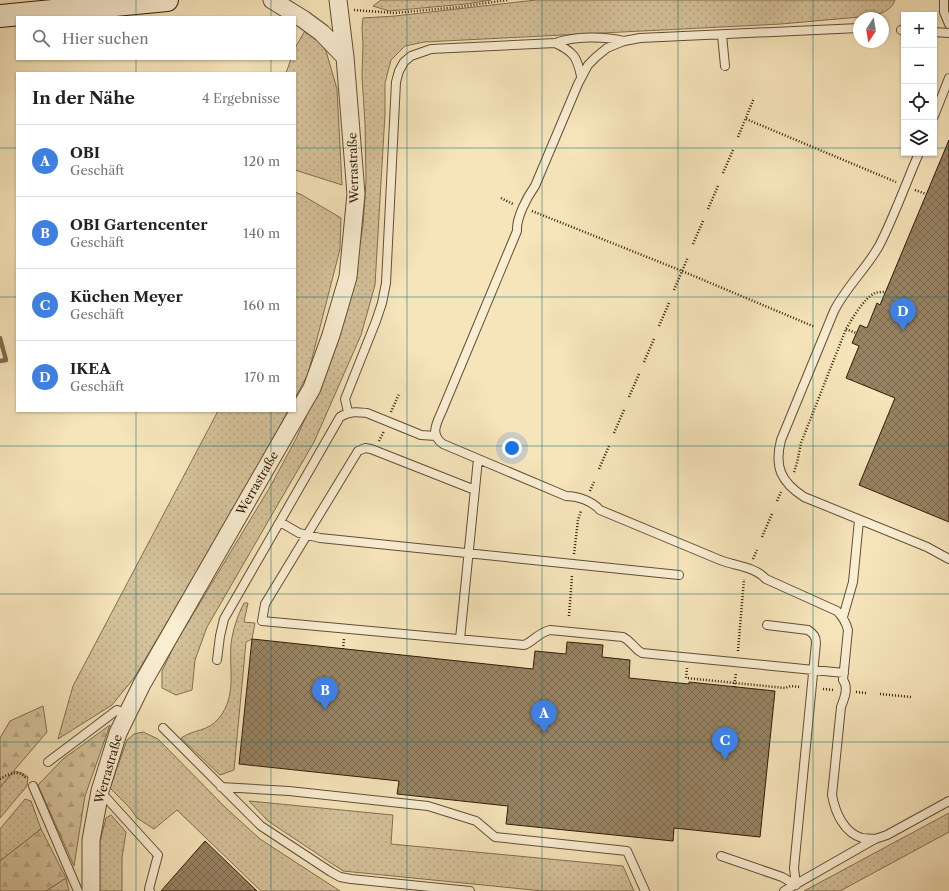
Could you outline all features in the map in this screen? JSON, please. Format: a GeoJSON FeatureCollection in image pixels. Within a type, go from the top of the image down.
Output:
{"type":"FeatureCollection","features":[{"type":"Feature","properties":{"kind":"main road"},"geometry":{"type":"LineString","coordinates":[[0,16],[167,0]]}},
{"type":"Feature","properties":{"kind":"street"},"geometry":{"type":"LineString","coordinates":[[272,0],[303,19],[322,33],[345,57]]}},
{"type":"Feature","properties":{"kind":"street","name":"Werrastraße"},"geometry":{"type":"LineString","coordinates":[[91,891],[92,840],[100,791],[118,733],[142,684],[312,388],[331,335],[348,277],[356,194],[345,57],[338,5]]}},
{"type":"Feature","properties":{"kind":"lane"},"geometry":{"type":"LineString","coordinates":[[944,0],[949,6]]}},
{"type":"Feature","properties":{"kind":"lane"},"geometry":{"type":"LineString","coordinates":[[944,0],[944,12],[949,24]]}},
{"type":"Feature","properties":{"kind":"lane"},"geometry":{"type":"LineString","coordinates":[[853,28],[640,38],[624,40],[607,48],[596,57],[581,76],[535,186],[530,193],[516,225],[516,231],[435,428],[436,436],[443,444],[566,496],[575,496],[595,505],[600,510],[720,560],[730,564],[737,564],[761,574],[766,579],[837,611],[843,617],[847,624],[848,630],[844,673],[844,680],[846,684],[841,707],[832,795],[833,802],[841,821],[848,829],[863,838],[875,839]]}},
{"type":"Feature","properties":{"kind":"lane"},"geometry":{"type":"LineString","coordinates":[[937,32],[949,33]]}},
{"type":"Feature","properties":{"kind":"lane"},"geometry":{"type":"LineString","coordinates":[[722,35],[725,66]]}},
{"type":"Feature","properties":{"kind":"lane"},"geometry":{"type":"LineString","coordinates":[[348,412],[345,398],[376,321],[386,283],[395,90],[399,71],[404,62],[411,56],[431,49],[555,43],[565,40],[609,37],[624,40]]}},
{"type":"Feature","properties":{"kind":"lane"},"geometry":{"type":"LineString","coordinates":[[555,43],[573,53],[577,59],[581,76]]}},
{"type":"Feature","properties":{"kind":"lane"},"geometry":{"type":"LineString","coordinates":[[937,108],[949,78]]}},
{"type":"Feature","properties":{"kind":"lane"},"geometry":{"type":"LineString","coordinates":[[918,156],[880,244],[868,264],[840,298],[834,311],[781,440],[778,450],[778,464],[786,483],[804,497],[927,547],[949,559]]}},
{"type":"Feature","properties":{"kind":"lane"},"geometry":{"type":"LineString","coordinates":[[217,660],[224,619],[340,417],[348,412],[366,413],[421,436],[436,436]]}},
{"type":"Feature","properties":{"kind":"lane"},"geometry":{"type":"LineString","coordinates":[[475,490],[376,450],[365,448],[358,451],[265,604],[262,621],[524,645],[530,643],[542,632],[550,630],[623,637],[630,640],[637,650],[642,653],[844,673]]}},
{"type":"Feature","properties":{"kind":"lane"},"geometry":{"type":"LineString","coordinates":[[460,639],[478,459]]}},
{"type":"Feature","properties":{"kind":"lane"},"geometry":{"type":"LineString","coordinates":[[843,617],[853,582],[859,520]]}},
{"type":"Feature","properties":{"kind":"lane"},"geometry":{"type":"LineString","coordinates":[[280,522],[299,533],[320,538],[679,575]]}},
{"type":"Feature","properties":{"kind":"lane"},"geometry":{"type":"LineString","coordinates":[[767,625],[803,629],[813,633],[816,638],[794,868],[796,885]]}},
{"type":"Feature","properties":{"kind":"lane"},"geometry":{"type":"LineString","coordinates":[[48,762],[117,710],[127,713]]}},
{"type":"Feature","properties":{"kind":"lane"},"geometry":{"type":"LineString","coordinates":[[163,728],[261,826],[340,877],[470,891]]}},
{"type":"Feature","properties":{"kind":"lane"},"geometry":{"type":"LineString","coordinates":[[32,786],[78,891]]}},
{"type":"Feature","properties":{"kind":"lane"},"geometry":{"type":"LineString","coordinates":[[221,787],[289,791],[428,806],[476,821],[495,837],[627,851],[645,891]]}},
{"type":"Feature","properties":{"kind":"lane"},"geometry":{"type":"LineString","coordinates":[[100,791],[158,855],[150,891]]}},
{"type":"Feature","properties":{"kind":"lane"},"geometry":{"type":"LineString","coordinates":[[784,891],[875,839],[887,835],[949,801]]}},
{"type":"Feature","properties":{"kind":"lane"},"geometry":{"type":"LineString","coordinates":[[721,856],[782,877],[796,885]]}},
{"type":"Feature","properties":{"kind":"path"},"geometry":{"type":"LineString","coordinates":[[338,5],[394,13],[459,7],[507,0]]}},
{"type":"Feature","properties":{"kind":"path"},"geometry":{"type":"LineString","coordinates":[[738,137],[754,98]]}},
{"type":"Feature","properties":{"kind":"path"},"geometry":{"type":"LineString","coordinates":[[746,119],[896,182]]}},
{"type":"Feature","properties":{"kind":"path"},"geometry":{"type":"LineString","coordinates":[[723,173],[733,150]]}},
{"type":"Feature","properties":{"kind":"path"},"geometry":{"type":"LineString","coordinates":[[708,209],[718,186]]}},
{"type":"Feature","properties":{"kind":"path"},"geometry":{"type":"LineString","coordinates":[[912,189],[926,194]]}},
{"type":"Feature","properties":{"kind":"path"},"geometry":{"type":"LineString","coordinates":[[500,198],[820,330]]}},
{"type":"Feature","properties":{"kind":"path"},"geometry":{"type":"LineString","coordinates":[[693,244],[703,221]]}},
{"type":"Feature","properties":{"kind":"path"},"geometry":{"type":"LineString","coordinates":[[674,290],[688,258]]}},
{"type":"Feature","properties":{"kind":"path"},"geometry":{"type":"LineString","coordinates":[[792,476],[798,463],[801,444],[846,329],[852,318],[867,299],[876,293],[885,292]]}},
{"type":"Feature","properties":{"kind":"path"},"geometry":{"type":"LineString","coordinates":[[659,326],[669,303]]}},
{"type":"Feature","properties":{"kind":"path"},"geometry":{"type":"LineString","coordinates":[[846,329],[856,333]]}},
{"type":"Feature","properties":{"kind":"path"},"geometry":{"type":"LineString","coordinates":[[644,362],[654,339]]}},
{"type":"Feature","properties":{"kind":"path"},"geometry":{"type":"LineString","coordinates":[[629,397],[639,374]]}},
{"type":"Feature","properties":{"kind":"path"},"geometry":{"type":"LineString","coordinates":[[390,414],[399,394]]}},
{"type":"Feature","properties":{"kind":"path"},"geometry":{"type":"LineString","coordinates":[[614,433],[624,410]]}},
{"type":"Feature","properties":{"kind":"path"},"geometry":{"type":"LineString","coordinates":[[379,443],[384,428]]}},
{"type":"Feature","properties":{"kind":"path"},"geometry":{"type":"LineString","coordinates":[[599,469],[609,446]]}},
{"type":"Feature","properties":{"kind":"path"},"geometry":{"type":"LineString","coordinates":[[777,501],[782,489]]}},
{"type":"Feature","properties":{"kind":"path"},"geometry":{"type":"LineString","coordinates":[[574,557],[578,520],[581,511]]}},
{"type":"Feature","properties":{"kind":"path"},"geometry":{"type":"LineString","coordinates":[[762,537],[772,514]]}},
{"type":"Feature","properties":{"kind":"path"},"geometry":{"type":"LineString","coordinates":[[569,616],[573,571]]}},
{"type":"Feature","properties":{"kind":"path"},"geometry":{"type":"LineString","coordinates":[[737,655],[744,579]]}},
{"type":"Feature","properties":{"kind":"path"},"geometry":{"type":"LineString","coordinates":[[344,649],[345,636]]}},
{"type":"Feature","properties":{"kind":"path"},"geometry":{"type":"LineString","coordinates":[[688,658],[686,678],[786,688],[797,686],[805,687]]}},
{"type":"Feature","properties":{"kind":"path"},"geometry":{"type":"LineString","coordinates":[[734,687],[736,670]]}},
{"type":"Feature","properties":{"kind":"path"},"geometry":{"type":"LineString","coordinates":[[819,688],[835,690]]}},
{"type":"Feature","properties":{"kind":"path"},"geometry":{"type":"LineString","coordinates":[[880,694],[911,697]]}},
{"type":"Feature","properties":{"kind":"path"},"geometry":{"type":"LineString","coordinates":[[0,779],[16,772],[22,774],[32,786]]}},
{"type":"Feature","properties":{"kind":"green space"},"geometry":{"type":"Polygon","coordinates":[[[381,0],[491,0],[466,4],[389,11],[373,6],[381,0]]]}},
{"type":"Feature","properties":{"kind":"green space"},"geometry":{"type":"Polygon","coordinates":[[[536,0],[895,0],[894,3],[884,12],[853,12],[853,18],[781,24],[424,42],[405,46],[391,60],[385,83],[385,114],[375,285],[361,335],[314,442],[207,627],[195,660],[192,690],[176,695],[162,688],[162,671],[175,644],[270,487],[296,439],[318,390],[357,262],[363,225],[366,181],[362,76],[363,18],[395,16],[536,0]]]}},
{"type":"Feature","properties":{"kind":"green space"},"geometry":{"type":"Polygon","coordinates":[[[306,29],[317,39],[326,51],[337,89],[342,185],[296,170],[296,72],[286,72],[291,60],[296,60],[296,46],[306,29]]]}},
{"type":"Feature","properties":{"kind":"green space"},"geometry":{"type":"Polygon","coordinates":[[[296,192],[341,218],[340,249],[308,374],[296,396],[296,192]]]}},
{"type":"Feature","properties":{"kind":"green space"},"geometry":{"type":"Polygon","coordinates":[[[217,412],[287,412],[237,504],[134,678],[112,705],[58,739],[73,686],[217,412]]]}},
{"type":"Feature","properties":{"kind":"green space"},"geometry":{"type":"Polygon","coordinates":[[[244,603],[248,603],[244,622],[255,623],[252,639],[246,642],[234,770],[220,775],[181,738],[215,723],[225,710],[231,682],[231,644],[239,613],[244,603]]]}},
{"type":"Feature","properties":{"kind":"green space"},"geometry":{"type":"Polygon","coordinates":[[[43,706],[47,732],[0,787],[0,738],[10,721],[43,706]]]}},
{"type":"Feature","properties":{"kind":"green space"},"geometry":{"type":"Polygon","coordinates":[[[110,725],[85,796],[74,866],[38,785],[63,759],[110,725]]]}},
{"type":"Feature","properties":{"kind":"green space"},"geometry":{"type":"Polygon","coordinates":[[[143,732],[158,739],[227,809],[260,839],[340,891],[261,891],[177,810],[154,829],[137,818],[129,807],[110,788],[127,740],[134,734],[143,732]]]}},
{"type":"Feature","properties":{"kind":"green space"},"geometry":{"type":"Polygon","coordinates":[[[14,771],[22,773],[28,777],[27,786],[0,818],[0,787],[14,771]]]}},
{"type":"Feature","properties":{"kind":"green space"},"geometry":{"type":"Polygon","coordinates":[[[25,799],[31,801],[41,829],[0,861],[0,829],[25,799]]]}},
{"type":"Feature","properties":{"kind":"green space"},"geometry":{"type":"Polygon","coordinates":[[[249,801],[393,815],[391,844],[623,866],[634,891],[543,891],[343,871],[268,821],[249,801]]]}},
{"type":"Feature","properties":{"kind":"green space"},"geometry":{"type":"Polygon","coordinates":[[[949,813],[949,832],[840,891],[804,891],[949,813]]]}},
{"type":"Feature","properties":{"kind":"green space"},"geometry":{"type":"Polygon","coordinates":[[[111,815],[126,832],[122,858],[122,891],[98,891],[100,841],[106,818],[111,815]]]}},
{"type":"Feature","properties":{"kind":"green space"},"geometry":{"type":"Polygon","coordinates":[[[41,829],[66,878],[46,891],[0,891],[0,861],[41,829]]]}},
{"type":"Feature","properties":{"kind":"green space"},"geometry":{"type":"Polygon","coordinates":[[[66,878],[69,891],[46,891],[66,878]]]}},
{"type":"Feature","properties":{"kind":"building"},"geometry":{"type":"Polygon","coordinates":[[[949,140],[949,522],[859,485],[895,398],[846,378],[859,346],[852,343],[860,325],[867,328],[877,303],[880,305],[949,140]]]}},
{"type":"Feature","properties":{"kind":"building"},"geometry":{"type":"Polygon","coordinates":[[[252,639],[533,669],[535,651],[566,654],[567,642],[603,645],[602,657],[630,660],[629,678],[689,684],[689,682],[775,691],[760,837],[674,828],[673,841],[506,824],[508,806],[397,794],[399,781],[239,764],[252,639]]]}},
{"type":"Feature","properties":{"kind":"building"},"geometry":{"type":"Polygon","coordinates":[[[205,841],[257,891],[161,891],[205,841]]]}},
{"type":"Feature","properties":{"kind":"waterway"},"geometry":{"type":"LineString","coordinates":[[0,338],[6,360],[0,361]]}},
{"type":"Feature","properties":{"kind":"place","name":"IKEA"},"geometry":{"type":"Point","coordinates":[903,331]}},
{"type":"Feature","properties":{"kind":"place","name":"OBI Gartencenter"},"geometry":{"type":"Point","coordinates":[325,710]}},
{"type":"Feature","properties":{"kind":"place","name":"OBI"},"geometry":{"type":"Point","coordinates":[544,733]}},
{"type":"Feature","properties":{"kind":"place","name":"Küchen Meyer"},"geometry":{"type":"Point","coordinates":[725,760]}}]}
